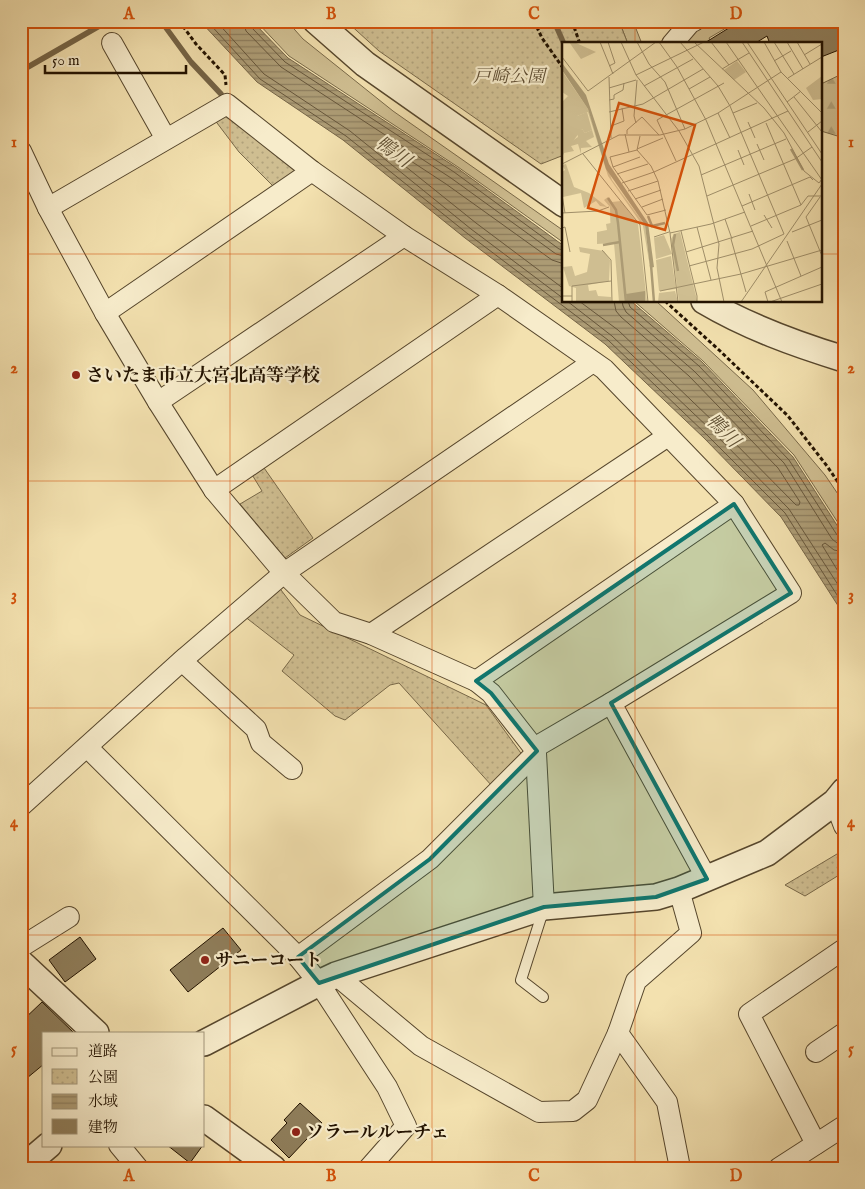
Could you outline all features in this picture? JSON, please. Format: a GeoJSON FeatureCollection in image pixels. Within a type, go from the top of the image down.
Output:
{"type":"FeatureCollection","features":[{"type":"Feature","properties":{"kind":"street"},"geometry":{"type":"LineString","coordinates":[[316,21],[365,64],[562,203]]}},
{"type":"Feature","properties":{"kind":"street"},"geometry":{"type":"LineString","coordinates":[[674,42],[694,21]]}},
{"type":"Feature","properties":{"kind":"street"},"geometry":{"type":"LineString","coordinates":[[112,43],[166,139]]}},
{"type":"Feature","properties":{"kind":"street"},"geometry":{"type":"LineString","coordinates":[[48,208],[227,104],[312,171],[404,236],[498,295],[604,369],[734,504],[791,593],[535,750],[430,859],[298,957]]}},
{"type":"Feature","properties":{"kind":"street"},"geometry":{"type":"LineString","coordinates":[[21,151],[48,208],[158,402],[214,490],[284,573],[334,622],[371,634],[476,681],[491,693],[535,750],[544,907]]}},
{"type":"Feature","properties":{"kind":"street"},"geometry":{"type":"LineString","coordinates":[[106,313],[312,171]]}},
{"type":"Feature","properties":{"kind":"street"},"geometry":{"type":"LineString","coordinates":[[158,402],[404,236]]}},
{"type":"Feature","properties":{"kind":"street"},"geometry":{"type":"LineString","coordinates":[[214,490],[498,295]]}},
{"type":"Feature","properties":{"kind":"street"},"geometry":{"type":"LineString","coordinates":[[706,302],[730,316],[773,336],[844,359]]}},
{"type":"Feature","properties":{"kind":"street"},"geometry":{"type":"LineString","coordinates":[[21,806],[182,661],[284,573],[593,362]]}},
{"type":"Feature","properties":{"kind":"street"},"geometry":{"type":"LineString","coordinates":[[371,634],[668,436]]}},
{"type":"Feature","properties":{"kind":"street"},"geometry":{"type":"LineString","coordinates":[[476,681],[734,504]]}},
{"type":"Feature","properties":{"kind":"street"},"geometry":{"type":"LineString","coordinates":[[182,661],[256,729],[261,743],[292,769]]}},
{"type":"Feature","properties":{"kind":"street"},"geometry":{"type":"LineString","coordinates":[[611,703],[707,879]]}},
{"type":"Feature","properties":{"kind":"street"},"geometry":{"type":"LineString","coordinates":[[87,747],[298,957],[422,1046],[538,1112],[573,1111],[587,1100],[618,1033],[636,981],[691,933],[680,890]]}},
{"type":"Feature","properties":{"kind":"street"},"geometry":{"type":"LineString","coordinates":[[205,1042],[328,979],[544,907],[656,897],[680,890],[767,853],[839,796],[844,826]]}},
{"type":"Feature","properties":{"kind":"street"},"geometry":{"type":"LineString","coordinates":[[21,947],[68,917]]}},
{"type":"Feature","properties":{"kind":"street"},"geometry":{"type":"LineString","coordinates":[[816,1144],[749,1014],[844,948]]}},
{"type":"Feature","properties":{"kind":"street"},"geometry":{"type":"LineString","coordinates":[[21,963],[95,1032]]}},
{"type":"Feature","properties":{"kind":"street"},"geometry":{"type":"LineString","coordinates":[[328,979],[406,1126],[369,1168]]}},
{"type":"Feature","properties":{"kind":"street"},"geometry":{"type":"LineString","coordinates":[[618,1033],[667,1102],[680,1168]]}},
{"type":"Feature","properties":{"kind":"street"},"geometry":{"type":"LineString","coordinates":[[816,1052],[844,1033]]}},
{"type":"Feature","properties":{"kind":"street"},"geometry":{"type":"LineString","coordinates":[[205,1119],[273,1168]]}},
{"type":"Feature","properties":{"kind":"street"},"geometry":{"type":"LineString","coordinates":[[778,1168],[844,1126]]}},
{"type":"Feature","properties":{"kind":"street"},"geometry":{"type":"LineString","coordinates":[[22,1168],[47,1146]]}},
{"type":"Feature","properties":{"kind":"street"},"geometry":{"type":"LineString","coordinates":[[120,1146],[138,1168]]}},
{"type":"Feature","properties":{"kind":"lane"},"geometry":{"type":"LineString","coordinates":[[543,997],[521,980],[544,907]]}},
{"type":"Feature","properties":{"kind":"path"},"geometry":{"type":"LineString","coordinates":[[179,21],[196,44],[225,75],[227,104]]}},
{"type":"Feature","properties":{"kind":"path"},"geometry":{"type":"LineString","coordinates":[[534,21],[542,38],[562,67]]}},
{"type":"Feature","properties":{"kind":"path"},"geometry":{"type":"LineString","coordinates":[[572,21],[579,42]]}},
{"type":"Feature","properties":{"kind":"path"},"geometry":{"type":"LineString","coordinates":[[558,61],[562,59]]}},
{"type":"Feature","properties":{"kind":"path"},"geometry":{"type":"LineString","coordinates":[[666,302],[720,350],[788,416],[844,491]]}},
{"type":"Feature","properties":{"kind":"highlighted area"},"geometry":{"type":"Polygon","coordinates":[[[734,504],[791,593],[611,703],[707,879],[656,897],[544,907],[319,983],[298,957],[430,859],[537,751],[491,693],[476,681],[734,504]]]}},
{"type":"Feature","properties":{"kind":"green space"},"geometry":{"type":"Polygon","coordinates":[[[256,21],[287,21],[303,39],[393,111],[562,230],[562,242],[458,167],[289,56],[256,21]]]}},
{"type":"Feature","properties":{"kind":"green space","name":"戸崎公園"},"geometry":{"type":"Polygon","coordinates":[[[346,21],[619,21],[627,42],[562,42],[562,156],[541,164],[379,51],[346,21]]]}},
{"type":"Feature","properties":{"kind":"green space"},"geometry":{"type":"Polygon","coordinates":[[[619,21],[633,21],[641,42],[627,42],[619,21]]]}},
{"type":"Feature","properties":{"kind":"green space"},"geometry":{"type":"Polygon","coordinates":[[[708,21],[738,21],[709,38],[711,42],[685,42],[699,25],[708,21]]]}},
{"type":"Feature","properties":{"kind":"green space"},"geometry":{"type":"Polygon","coordinates":[[[844,73],[844,138],[822,131],[822,84],[844,73]]]}},
{"type":"Feature","properties":{"kind":"green space"},"geometry":{"type":"Polygon","coordinates":[[[223,113],[301,173],[277,190],[239,152],[214,119],[223,113]]]}},
{"type":"Feature","properties":{"kind":"green space"},"geometry":{"type":"Polygon","coordinates":[[[635,302],[657,302],[753,390],[825,475],[844,503],[844,532],[794,455],[703,361],[635,302]]]}},
{"type":"Feature","properties":{"kind":"green space"},"geometry":{"type":"Polygon","coordinates":[[[262,465],[313,538],[285,558],[240,504],[262,491],[251,473],[262,465]]]}},
{"type":"Feature","properties":{"kind":"green space"},"geometry":{"type":"Polygon","coordinates":[[[278,586],[300,615],[486,705],[523,756],[492,786],[399,683],[390,685],[345,720],[335,716],[282,671],[294,655],[244,616],[278,586]]]}},
{"type":"Feature","properties":{"kind":"green space"},"geometry":{"type":"Polygon","coordinates":[[[842,851],[844,872],[805,896],[785,885],[842,851]]]}},
{"type":"Feature","properties":{"kind":"water","name":"鴨川"},"geometry":{"type":"Polygon","coordinates":[[[200,21],[252,21],[288,58],[457,168],[562,245],[562,302],[632,302],[702,362],[793,457],[844,536],[844,615],[781,517],[704,438],[605,344],[465,238],[343,140],[257,82],[200,21]]]}},
{"type":"Feature","properties":{"kind":"building"},"geometry":{"type":"Polygon","coordinates":[[[740,21],[844,21],[844,48],[822,57],[822,42],[769,42],[767,36],[757,42],[706,42],[740,21]]]}},
{"type":"Feature","properties":{"kind":"building","name":"サニーコート"},"geometry":{"type":"Polygon","coordinates":[[[223,928],[241,950],[188,992],[170,970],[223,928]]]}},
{"type":"Feature","properties":{"kind":"building"},"geometry":{"type":"Polygon","coordinates":[[[80,937],[96,959],[65,982],[49,960],[80,937]]]}},
{"type":"Feature","properties":{"kind":"building"},"geometry":{"type":"Polygon","coordinates":[[[42,1002],[73,1032],[42,1032],[42,1066],[21,1083],[21,1022],[42,1002]]]}},
{"type":"Feature","properties":{"kind":"building","name":"ソラールルーチェ"},"geometry":{"type":"Polygon","coordinates":[[[300,1103],[322,1123],[289,1158],[271,1140],[287,1123],[284,1120],[300,1103]]]}},
{"type":"Feature","properties":{"kind":"building"},"geometry":{"type":"Polygon","coordinates":[[[168,1146],[202,1146],[190,1163],[168,1146]]]}},
{"type":"Feature","properties":{"kind":"waterway"},"geometry":{"type":"LineString","coordinates":[[21,71],[108,21]]}},
{"type":"Feature","properties":{"kind":"waterway"},"geometry":{"type":"LineString","coordinates":[[161,21],[191,62],[221,94]]}},
{"type":"Feature","properties":{"kind":"waterway"},"geometry":{"type":"LineString","coordinates":[[554,21],[563,42]]}},
{"type":"Feature","properties":{"kind":"place","name":"さいたま市立大宮北高等学校"},"geometry":{"type":"Point","coordinates":[76,375]}},
{"type":"Feature","properties":{"kind":"place","name":"サニーコート"},"geometry":{"type":"Point","coordinates":[205,960]}},
{"type":"Feature","properties":{"kind":"place","name":"ソラールルーチェ"},"geometry":{"type":"Point","coordinates":[296,1132]}}]}
